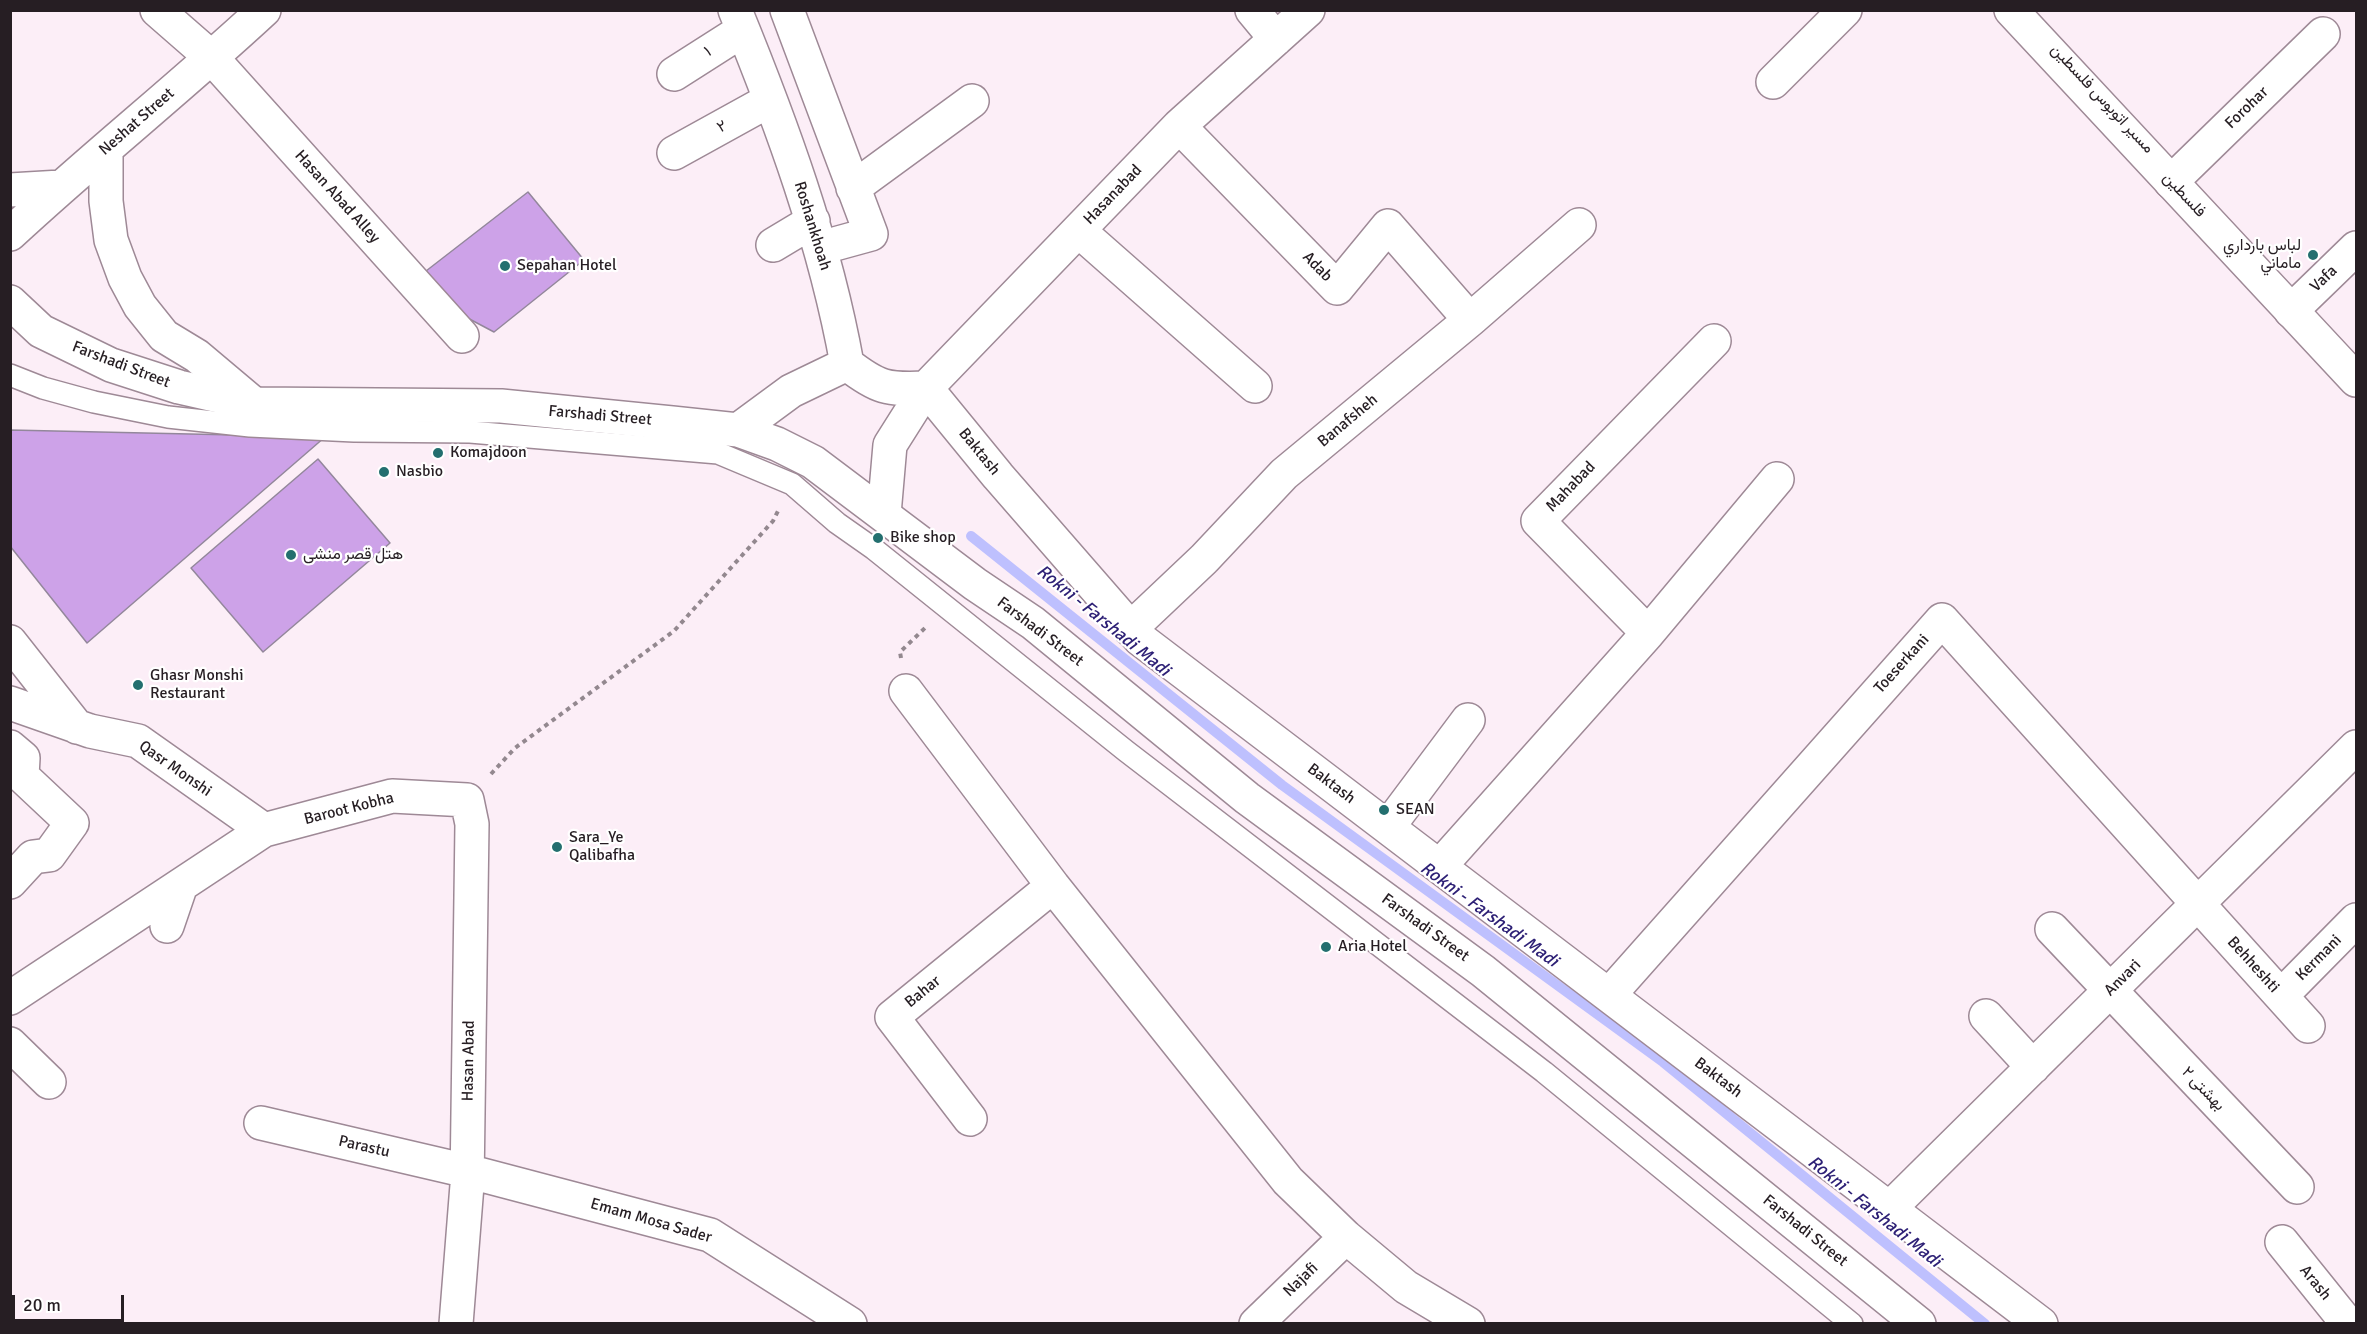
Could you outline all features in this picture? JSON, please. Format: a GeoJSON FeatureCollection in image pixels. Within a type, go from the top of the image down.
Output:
{"type":"FeatureCollection","features":[{"type":"Feature","properties":{"kind":"street","name":"Hasan Abad Alley"},"geometry":{"type":"LineString","coordinates":[[157,10],[212,58],[462,336]]}},
{"type":"Feature","properties":{"kind":"street","name":"Neshat Street"},"geometry":{"type":"LineString","coordinates":[[10,234],[264,10]]}},
{"type":"Feature","properties":{"kind":"street"},"geometry":{"type":"LineString","coordinates":[[773,245],[816,235],[871,234],[787,10]]}},
{"type":"Feature","properties":{"kind":"street"},"geometry":{"type":"LineString","coordinates":[[1252,10],[1276,39]]}},
{"type":"Feature","properties":{"kind":"street","name":"Hasanabad"},"geometry":{"type":"LineString","coordinates":[[884,514],[890,445],[926,388],[1179,126],[1308,10]]}},
{"type":"Feature","properties":{"kind":"street"},"geometry":{"type":"LineString","coordinates":[[1773,82],[1845,10]]}},
{"type":"Feature","properties":{"kind":"street","name":"فلسطین"},"geometry":{"type":"LineString","coordinates":[[2011,10],[2354,371]]}},
{"type":"Feature","properties":{"kind":"street","name":"۱"},"geometry":{"type":"LineString","coordinates":[[674,74],[739,20]]}},
{"type":"Feature","properties":{"kind":"street","name":"Roshankhoah"},"geometry":{"type":"LineString","coordinates":[[739,20],[770,100],[816,235],[847,364]]}},
{"type":"Feature","properties":{"kind":"street","name":"Forohar"},"geometry":{"type":"LineString","coordinates":[[2173,180],[2323,34]]}},
{"type":"Feature","properties":{"kind":"street","name":"۲"},"geometry":{"type":"LineString","coordinates":[[674,153],[770,100]]}},
{"type":"Feature","properties":{"kind":"street"},"geometry":{"type":"LineString","coordinates":[[853,188],[972,101]]}},
{"type":"Feature","properties":{"kind":"street","name":"Adab"},"geometry":{"type":"LineString","coordinates":[[1179,126],[1337,288],[1388,226],[1470,320]]}},
{"type":"Feature","properties":{"kind":"street"},"geometry":{"type":"LineString","coordinates":[[106,149],[106,201],[111,240],[125,278],[140,306],[164,336],[197,356],[254,404]]}},
{"type":"Feature","properties":{"kind":"street"},"geometry":{"type":"LineString","coordinates":[[10,190],[61,187]]}},
{"type":"Feature","properties":{"kind":"street","name":"Banafsheh"},"geometry":{"type":"LineString","coordinates":[[1130,629],[1204,559],[1284,474],[1470,320],[1579,225]]}},
{"type":"Feature","properties":{"kind":"street"},"geometry":{"type":"LineString","coordinates":[[1079,231],[1255,386]]}},
{"type":"Feature","properties":{"kind":"street","name":"Vafa"},"geometry":{"type":"LineString","coordinates":[[2293,309],[2356,248]]}},
{"type":"Feature","properties":{"kind":"street","name":"Farshadi Street"},"geometry":{"type":"LineString","coordinates":[[10,302],[42,331],[111,365],[179,387],[254,404],[501,406],[738,430],[777,444],[813,462],[975,584],[1033,623],[1247,798],[1483,971],[1919,1323]]}},
{"type":"Feature","properties":{"kind":"street","name":"Mahabad"},"geometry":{"type":"LineString","coordinates":[[1648,633],[1538,521],[1714,342]]}},
{"type":"Feature","properties":{"kind":"street"},"geometry":{"type":"LineString","coordinates":[[738,430],[791,391],[847,364],[871,382],[898,389],[926,388]]}},
{"type":"Feature","properties":{"kind":"street","name":"Baktash"},"geometry":{"type":"LineString","coordinates":[[926,388],[998,476],[1130,629],[2041,1323]]}},
{"type":"Feature","properties":{"kind":"street"},"geometry":{"type":"LineString","coordinates":[[1440,866],[1648,633],[1777,479]]}},
{"type":"Feature","properties":{"kind":"street","name":"Toeserkani"},"geometry":{"type":"LineString","coordinates":[[1609,995],[1942,620],[2198,904]]}},
{"type":"Feature","properties":{"kind":"street"},"geometry":{"type":"LineString","coordinates":[[10,642],[77,727]]}},
{"type":"Feature","properties":{"kind":"street"},"geometry":{"type":"LineString","coordinates":[[906,691],[1053,886],[1288,1181],[1346,1237],[1406,1287],[1468,1323]]}},
{"type":"Feature","properties":{"kind":"street","name":"Qasr Monshi"},"geometry":{"type":"LineString","coordinates":[[10,703],[77,727],[138,741],[264,830]]}},
{"type":"Feature","properties":{"kind":"street"},"geometry":{"type":"LineString","coordinates":[[1388,827],[1468,720]]}},
{"type":"Feature","properties":{"kind":"street"},"geometry":{"type":"LineString","coordinates":[[10,747],[23,758],[22,776],[72,823],[49,855],[33,857],[10,882]]}},
{"type":"Feature","properties":{"kind":"street","name":"Anvari"},"geometry":{"type":"LineString","coordinates":[[1890,1208],[2356,747]]}},
{"type":"Feature","properties":{"kind":"street","name":"Baroot Kobha"},"geometry":{"type":"LineString","coordinates":[[12,995],[264,830],[392,796],[467,800]]}},
{"type":"Feature","properties":{"kind":"street","name":"Hasan Abad"},"geometry":{"type":"LineString","coordinates":[[456,1323],[467,1171],[472,824],[467,800]]}},
{"type":"Feature","properties":{"kind":"street"},"geometry":{"type":"LineString","coordinates":[[167,926],[181,885]]}},
{"type":"Feature","properties":{"kind":"street","name":"Bahar"},"geometry":{"type":"LineString","coordinates":[[970,1119],[892,1017],[1053,886]]}},
{"type":"Feature","properties":{"kind":"street","name":"Behheshti"},"geometry":{"type":"LineString","coordinates":[[2198,904],[2308,1026]]}},
{"type":"Feature","properties":{"kind":"street","name":"Kermani"},"geometry":{"type":"LineString","coordinates":[[2281,996],[2356,920]]}},
{"type":"Feature","properties":{"kind":"street","name":"بهشتی ۲"},"geometry":{"type":"LineString","coordinates":[[2052,929],[2297,1187]]}},
{"type":"Feature","properties":{"kind":"street"},"geometry":{"type":"LineString","coordinates":[[1986,1016],[2033,1067]]}},
{"type":"Feature","properties":{"kind":"street"},"geometry":{"type":"LineString","coordinates":[[10,1044],[49,1082]]}},
{"type":"Feature","properties":{"kind":"street","name":"Parastu"},"geometry":{"type":"LineString","coordinates":[[261,1123],[467,1171]]}},
{"type":"Feature","properties":{"kind":"street","name":"Emam Mosa Sader"},"geometry":{"type":"LineString","coordinates":[[467,1171],[710,1235],[836,1320]]}},
{"type":"Feature","properties":{"kind":"street","name":"Najafi"},"geometry":{"type":"LineString","coordinates":[[1256,1323],[1346,1237]]}},
{"type":"Feature","properties":{"kind":"street","name":"Arash"},"geometry":{"type":"LineString","coordinates":[[2282,1242],[2348,1323]]}},
{"type":"Feature","properties":{"kind":"lane","name":"مسیر اتوبوس فلسطین"},"geometry":{"type":"LineString","coordinates":[[2019,10],[2173,180]]}},
{"type":"Feature","properties":{"kind":"lane","name":"Farshadi Street"},"geometry":{"type":"LineString","coordinates":[[10,375],[43,388],[94,402],[168,417],[261,426],[470,432],[718,453],[792,484],[837,523],[1136,758],[1544,1072],[1852,1323]]}},
{"type":"Feature","properties":{"kind":"path"},"geometry":{"type":"LineString","coordinates":[[467,800],[515,748],[674,631],[772,521],[792,484]]}},
{"type":"Feature","properties":{"kind":"path"},"geometry":{"type":"LineString","coordinates":[[906,691],[900,652],[924,629],[964,621]]}},
{"type":"Feature","properties":{"kind":"building","name":"Sepahan Hotel"},"geometry":{"type":"Polygon","coordinates":[[[528,192],[584,260],[494,332],[460,314],[426,271],[528,192]]]}},
{"type":"Feature","properties":{"kind":"building"},"geometry":{"type":"Polygon","coordinates":[[[10,430],[325,437],[87,643],[10,546],[10,430]]]}},
{"type":"Feature","properties":{"kind":"building","name":"هتل قصر منشی"},"geometry":{"type":"Polygon","coordinates":[[[318,459],[390,543],[263,652],[191,568],[318,459]]]}},
{"type":"Feature","properties":{"kind":"waterway","name":"Rokni - Farshadi Madi"},"geometry":{"type":"LineString","coordinates":[[971,536],[1282,785],[1663,1062],[1985,1324]]}},
{"type":"Feature","properties":{"kind":"place","name":"لباس بارداري ماماني"},"geometry":{"type":"Point","coordinates":[2313,255]}},
{"type":"Feature","properties":{"kind":"place","name":"Sepahan Hotel"},"geometry":{"type":"Point","coordinates":[505,266]}},
{"type":"Feature","properties":{"kind":"place","name":"Komajdoon"},"geometry":{"type":"Point","coordinates":[438,453]}},
{"type":"Feature","properties":{"kind":"place","name":"Nasbio"},"geometry":{"type":"Point","coordinates":[384,472]}},
{"type":"Feature","properties":{"kind":"place","name":"Bike shop"},"geometry":{"type":"Point","coordinates":[878,538]}},
{"type":"Feature","properties":{"kind":"place","name":"هتل قصر منشی"},"geometry":{"type":"Point","coordinates":[291,555]}},
{"type":"Feature","properties":{"kind":"place","name":"Ghasr Monshi Restaurant"},"geometry":{"type":"Point","coordinates":[138,685]}},
{"type":"Feature","properties":{"kind":"place","name":"SEAN"},"geometry":{"type":"Point","coordinates":[1384,810]}},
{"type":"Feature","properties":{"kind":"place","name":"Sara_Ye Qalibafha"},"geometry":{"type":"Point","coordinates":[557,847]}},
{"type":"Feature","properties":{"kind":"place","name":"Aria Hotel"},"geometry":{"type":"Point","coordinates":[1326,947]}}]}
